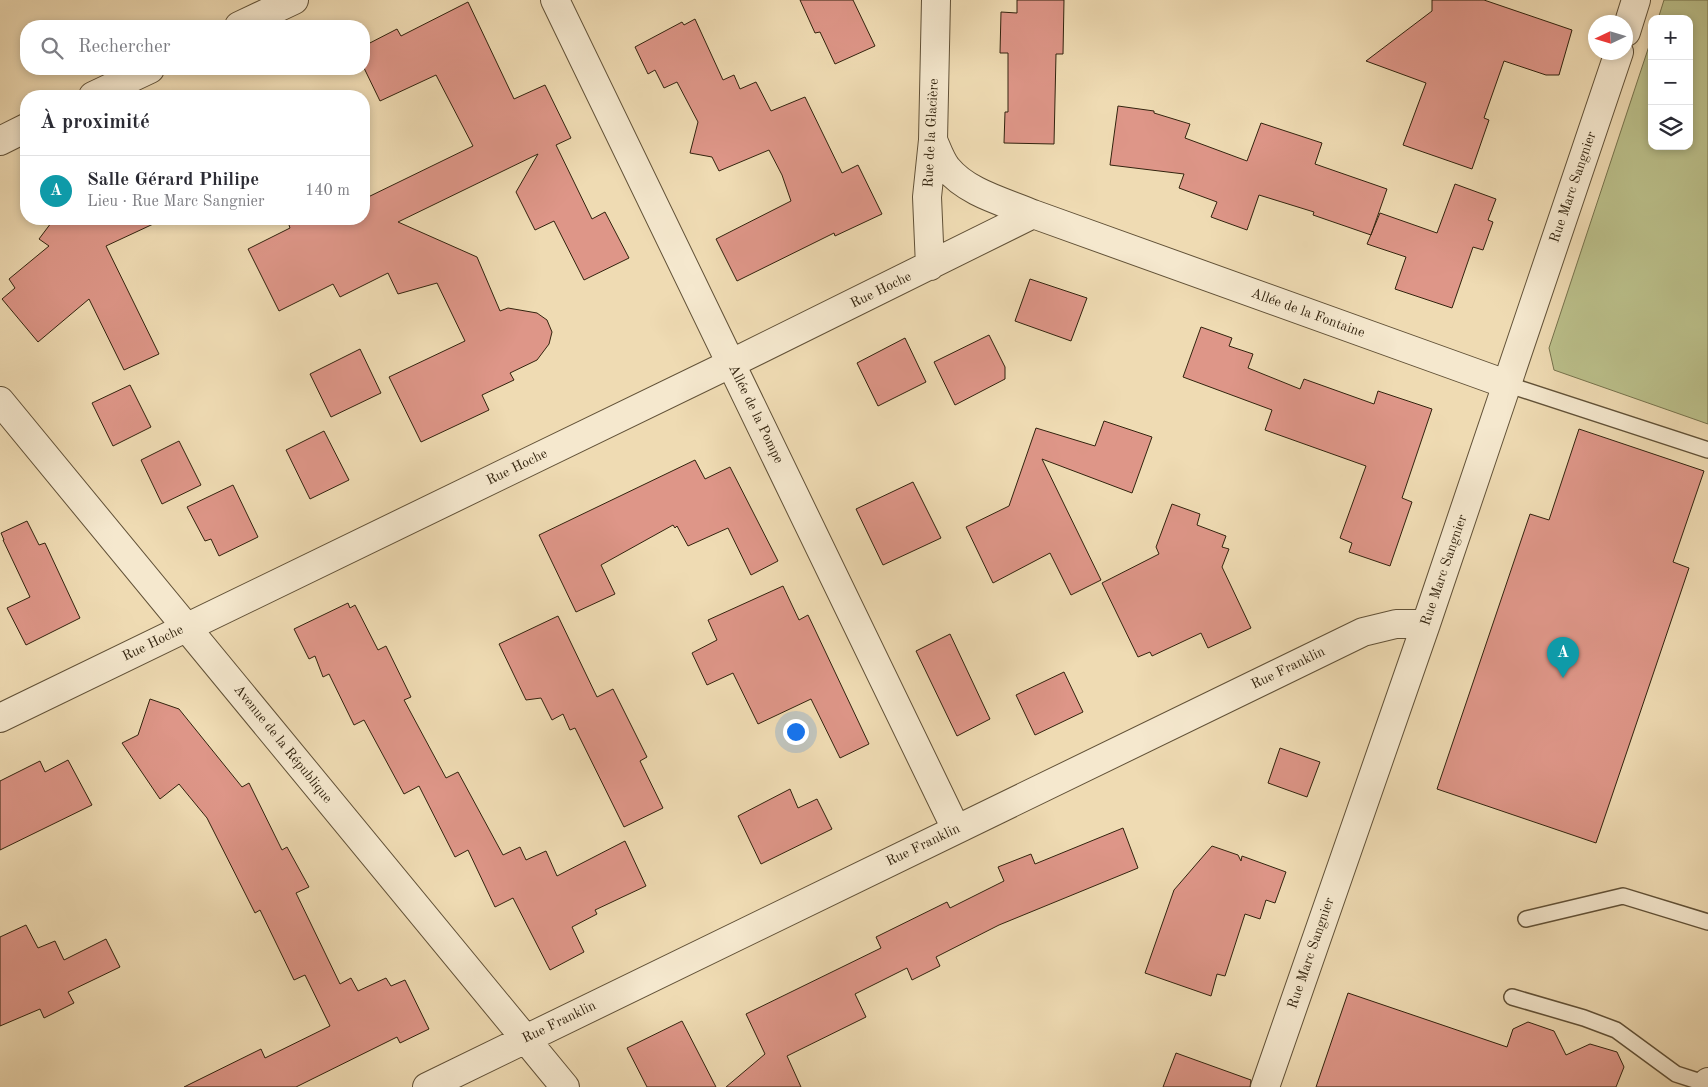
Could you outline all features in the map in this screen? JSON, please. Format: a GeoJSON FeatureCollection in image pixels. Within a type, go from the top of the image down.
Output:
{"type":"FeatureCollection","features":[{"type":"Feature","properties":{"kind":"street"},"geometry":{"type":"LineString","coordinates":[[252,20],[294,0]]}},
{"type":"Feature","properties":{"kind":"street","name":"Allée de la Pompe"},"geometry":{"type":"LineString","coordinates":[[555,0],[956,829]]}},
{"type":"Feature","properties":{"kind":"street","name":"Rue de la Glacière"},"geometry":{"type":"LineString","coordinates":[[930,266],[927,197],[933,140],[936,0]]}},
{"type":"Feature","properties":{"kind":"street"},"geometry":{"type":"LineString","coordinates":[[1631,15],[1636,0]]}},
{"type":"Feature","properties":{"kind":"street","name":"Rue Marc Sangnier"},"geometry":{"type":"LineString","coordinates":[[1265,1087],[1426,624],[1616,60]]}},
{"type":"Feature","properties":{"kind":"street"},"geometry":{"type":"LineString","coordinates":[[106,90],[137,75]]}},
{"type":"Feature","properties":{"kind":"street"},"geometry":{"type":"LineString","coordinates":[[0,141],[20,131]]}},
{"type":"Feature","properties":{"kind":"street","name":"Allée de la Fontaine"},"geometry":{"type":"LineString","coordinates":[[933,140],[946,167],[960,182],[981,193],[1033,214],[1506,384]]}},
{"type":"Feature","properties":{"kind":"street","name":"Rue Hoche"},"geometry":{"type":"LineString","coordinates":[[0,718],[732,363],[1033,214]]}},
{"type":"Feature","properties":{"kind":"street","name":"Avenue de la République"},"geometry":{"type":"LineString","coordinates":[[0,401],[565,1087]]}},
{"type":"Feature","properties":{"kind":"street","name":"Rue Franklin"},"geometry":{"type":"LineString","coordinates":[[427,1087],[1362,632],[1396,624],[1426,624]]}},
{"type":"Feature","properties":{"kind":"lane","name":"Allée de la Fontaine"},"geometry":{"type":"LineString","coordinates":[[1506,384],[1708,450]]}},
{"type":"Feature","properties":{"kind":"lane"},"geometry":{"type":"LineString","coordinates":[[1526,919],[1623,896],[1708,922]]}},
{"type":"Feature","properties":{"kind":"lane"},"geometry":{"type":"LineString","coordinates":[[1512,996],[1616,1030],[1676,1074],[1707,1084]]}},
{"type":"Feature","properties":{"kind":"green space"},"geometry":{"type":"Polygon","coordinates":[[[1664,0],[1708,0],[1708,424],[1554,370],[1549,348],[1648,49],[1648,150],[1693,150],[1693,15],[1659,15],[1664,0]]]}},
{"type":"Feature","properties":{"kind":"building"},"geometry":{"type":"Polygon","coordinates":[[[800,0],[853,0],[875,46],[835,64],[820,32],[815,33],[800,0]]]}},
{"type":"Feature","properties":{"kind":"building"},"geometry":{"type":"Polygon","coordinates":[[[1017,0],[1064,0],[1063,54],[1056,54],[1054,144],[1004,143],[1005,112],[1008,112],[1008,53],[1000,53],[1001,12],[1017,13],[1017,0]]]}},
{"type":"Feature","properties":{"kind":"building"},"geometry":{"type":"Polygon","coordinates":[[[1432,0],[1484,0],[1572,30],[1559,75],[1546,75],[1504,61],[1484,118],[1489,120],[1472,169],[1403,145],[1426,83],[1366,61],[1432,11],[1432,0]]]}},
{"type":"Feature","properties":{"kind":"building"},"geometry":{"type":"Polygon","coordinates":[[[468,2],[514,99],[545,85],[571,138],[556,145],[592,219],[605,212],[629,258],[584,280],[554,221],[535,230],[516,192],[538,154],[398,222],[477,257],[500,311],[508,308],[537,313],[547,320],[552,332],[549,344],[537,360],[510,373],[514,380],[482,395],[489,410],[421,442],[389,377],[465,341],[437,283],[398,294],[388,273],[340,297],[333,284],[279,311],[248,249],[290,228],[289,225],[370,225],[370,196],[473,146],[436,75],[380,101],[367,75],[370,75],[370,43],[397,29],[401,36],[468,2]]]}},
{"type":"Feature","properties":{"kind":"building"},"geometry":{"type":"Polygon","coordinates":[[[695,19],[723,80],[734,75],[740,89],[756,82],[771,111],[805,97],[842,173],[858,165],[882,214],[835,236],[834,233],[737,281],[716,239],[791,201],[782,175],[769,150],[719,171],[712,157],[690,153],[698,122],[677,82],[664,88],[655,70],[648,74],[635,47],[682,22],[684,25],[695,19]]]}},
{"type":"Feature","properties":{"kind":"building"},"geometry":{"type":"Polygon","coordinates":[[[1118,106],[1154,111],[1154,113],[1190,124],[1185,138],[1247,161],[1261,123],[1322,143],[1315,164],[1387,189],[1371,235],[1313,215],[1314,212],[1259,195],[1247,230],[1211,217],[1217,202],[1179,188],[1184,174],[1110,165],[1118,106]]]}},
{"type":"Feature","properties":{"kind":"building"},"geometry":{"type":"Polygon","coordinates":[[[1455,184],[1496,199],[1488,220],[1493,222],[1483,250],[1473,247],[1452,308],[1395,289],[1406,257],[1367,244],[1380,213],[1437,233],[1455,184]]]}},
{"type":"Feature","properties":{"kind":"building"},"geometry":{"type":"Polygon","coordinates":[[[50,225],[151,225],[106,246],[159,354],[124,370],[89,299],[38,342],[2,299],[15,288],[9,279],[49,246],[39,239],[50,225]]]}},
{"type":"Feature","properties":{"kind":"building"},"geometry":{"type":"Polygon","coordinates":[[[1030,279],[1087,298],[1071,341],[1015,321],[1030,279]]]}},
{"type":"Feature","properties":{"kind":"building"},"geometry":{"type":"Polygon","coordinates":[[[1201,327],[1232,338],[1229,346],[1253,354],[1248,368],[1300,389],[1304,379],[1374,404],[1378,391],[1432,409],[1402,498],[1412,502],[1390,566],[1349,552],[1352,543],[1340,538],[1366,466],[1265,430],[1272,410],[1183,377],[1201,327]]]}},
{"type":"Feature","properties":{"kind":"building"},"geometry":{"type":"Polygon","coordinates":[[[989,335],[1005,367],[1005,379],[955,405],[934,362],[989,335]]]}},
{"type":"Feature","properties":{"kind":"building"},"geometry":{"type":"Polygon","coordinates":[[[905,338],[926,382],[878,406],[857,363],[905,338]]]}},
{"type":"Feature","properties":{"kind":"building"},"geometry":{"type":"Polygon","coordinates":[[[360,349],[381,393],[331,417],[310,374],[360,349]]]}},
{"type":"Feature","properties":{"kind":"building"},"geometry":{"type":"Polygon","coordinates":[[[130,385],[151,427],[113,446],[92,403],[130,385]]]}},
{"type":"Feature","properties":{"kind":"building"},"geometry":{"type":"Polygon","coordinates":[[[1104,421],[1152,437],[1132,493],[1042,459],[1101,580],[1071,595],[1050,553],[993,583],[966,527],[1009,506],[1036,428],[1095,446],[1104,421]]]}},
{"type":"Feature","properties":{"kind":"building"},"geometry":{"type":"Polygon","coordinates":[[[1579,429],[1704,471],[1673,562],[1689,568],[1596,843],[1437,789],[1530,514],[1549,520],[1579,429]]]}},
{"type":"Feature","properties":{"kind":"building"},"geometry":{"type":"Polygon","coordinates":[[[324,431],[349,480],[310,499],[286,450],[324,431]]]}},
{"type":"Feature","properties":{"kind":"building"},"geometry":{"type":"Polygon","coordinates":[[[179,441],[201,485],[162,504],[141,460],[179,441]]]}},
{"type":"Feature","properties":{"kind":"building"},"geometry":{"type":"Polygon","coordinates":[[[695,460],[705,479],[730,467],[778,561],[751,575],[728,528],[688,546],[677,526],[675,528],[673,525],[601,565],[615,594],[576,612],[539,535],[695,460]]]}},
{"type":"Feature","properties":{"kind":"building"},"geometry":{"type":"Polygon","coordinates":[[[913,482],[941,538],[883,565],[856,509],[913,482]]]}},
{"type":"Feature","properties":{"kind":"building"},"geometry":{"type":"Polygon","coordinates":[[[233,485],[258,537],[219,556],[211,539],[205,541],[187,507],[233,485]]]}},
{"type":"Feature","properties":{"kind":"building"},"geometry":{"type":"Polygon","coordinates":[[[1172,504],[1200,514],[1197,525],[1226,536],[1222,547],[1229,549],[1222,567],[1251,628],[1208,648],[1201,633],[1152,656],[1150,652],[1138,657],[1102,583],[1159,554],[1156,547],[1172,504]]]}},
{"type":"Feature","properties":{"kind":"building"},"geometry":{"type":"Polygon","coordinates":[[[27,521],[39,545],[45,543],[80,618],[26,645],[7,608],[30,597],[1,533],[27,521]]]}},
{"type":"Feature","properties":{"kind":"building"},"geometry":{"type":"Polygon","coordinates":[[[783,586],[799,620],[808,615],[869,744],[840,758],[811,699],[758,724],[733,673],[707,685],[692,653],[717,640],[708,620],[783,586]]]}},
{"type":"Feature","properties":{"kind":"building"},"geometry":{"type":"Polygon","coordinates":[[[348,603],[350,608],[355,605],[378,650],[386,646],[411,697],[404,700],[446,778],[458,772],[503,855],[520,847],[526,860],[546,851],[557,876],[625,841],[646,886],[595,910],[597,914],[572,927],[584,952],[550,970],[513,898],[495,907],[468,850],[455,857],[419,786],[404,794],[364,720],[354,725],[329,674],[323,677],[315,656],[309,659],[294,629],[348,603]]]}},
{"type":"Feature","properties":{"kind":"building"},"geometry":{"type":"Polygon","coordinates":[[[558,616],[597,697],[613,689],[647,757],[640,761],[663,808],[624,827],[575,728],[570,730],[563,714],[552,720],[541,698],[526,700],[499,644],[558,616]]]}},
{"type":"Feature","properties":{"kind":"building"},"geometry":{"type":"Polygon","coordinates":[[[950,634],[990,719],[957,736],[916,651],[950,634]]]}},
{"type":"Feature","properties":{"kind":"building"},"geometry":{"type":"Polygon","coordinates":[[[1064,672],[1083,712],[1035,735],[1016,695],[1064,672]]]}},
{"type":"Feature","properties":{"kind":"building"},"geometry":{"type":"Polygon","coordinates":[[[150,699],[179,709],[242,787],[249,783],[282,850],[287,847],[309,887],[296,893],[340,984],[351,978],[358,991],[386,978],[391,986],[405,980],[429,1029],[400,1043],[397,1037],[296,1087],[184,1087],[261,1049],[265,1058],[330,1026],[305,975],[294,980],[260,910],[255,913],[207,818],[179,784],[160,799],[122,743],[138,735],[150,699]]]}},
{"type":"Feature","properties":{"kind":"building"},"geometry":{"type":"Polygon","coordinates":[[[1280,748],[1320,762],[1307,797],[1268,783],[1280,748]]]}},
{"type":"Feature","properties":{"kind":"building"},"geometry":{"type":"Polygon","coordinates":[[[68,760],[92,805],[0,850],[0,781],[40,761],[45,772],[68,760]]]}},
{"type":"Feature","properties":{"kind":"building"},"geometry":{"type":"Polygon","coordinates":[[[790,789],[798,808],[817,799],[832,829],[761,864],[738,816],[790,789]]]}},
{"type":"Feature","properties":{"kind":"building"},"geometry":{"type":"Polygon","coordinates":[[[1123,828],[1138,868],[999,925],[936,957],[940,966],[912,980],[907,968],[855,994],[866,1017],[787,1056],[801,1087],[726,1087],[765,1054],[746,1014],[881,948],[876,937],[947,902],[950,908],[1004,881],[998,867],[1031,854],[1035,864],[1123,828]]]}},
{"type":"Feature","properties":{"kind":"building"},"geometry":{"type":"Polygon","coordinates":[[[1212,846],[1238,855],[1241,861],[1242,856],[1286,872],[1275,903],[1266,900],[1260,919],[1245,914],[1225,976],[1217,974],[1211,996],[1145,973],[1174,890],[1212,846]]]}},
{"type":"Feature","properties":{"kind":"building"},"geometry":{"type":"Polygon","coordinates":[[[26,925],[38,948],[55,941],[64,960],[106,939],[120,967],[68,992],[74,1003],[44,1018],[40,1009],[0,1026],[0,937],[26,925]]]}},
{"type":"Feature","properties":{"kind":"building"},"geometry":{"type":"Polygon","coordinates":[[[1348,993],[1507,1047],[1513,1029],[1528,1022],[1554,1031],[1566,1055],[1590,1044],[1617,1052],[1624,1067],[1616,1087],[1316,1087],[1348,993]]]}},
{"type":"Feature","properties":{"kind":"building"},"geometry":{"type":"Polygon","coordinates":[[[682,1021],[716,1087],[647,1087],[627,1048],[682,1021]]]}},
{"type":"Feature","properties":{"kind":"building"},"geometry":{"type":"Polygon","coordinates":[[[1176,1053],[1251,1080],[1250,1087],[1163,1087],[1176,1053]]]}},
{"type":"Feature","properties":{"kind":"place","name":"Salle Gérard Philipe"},"geometry":{"type":"Point","coordinates":[1563,678]}}]}
